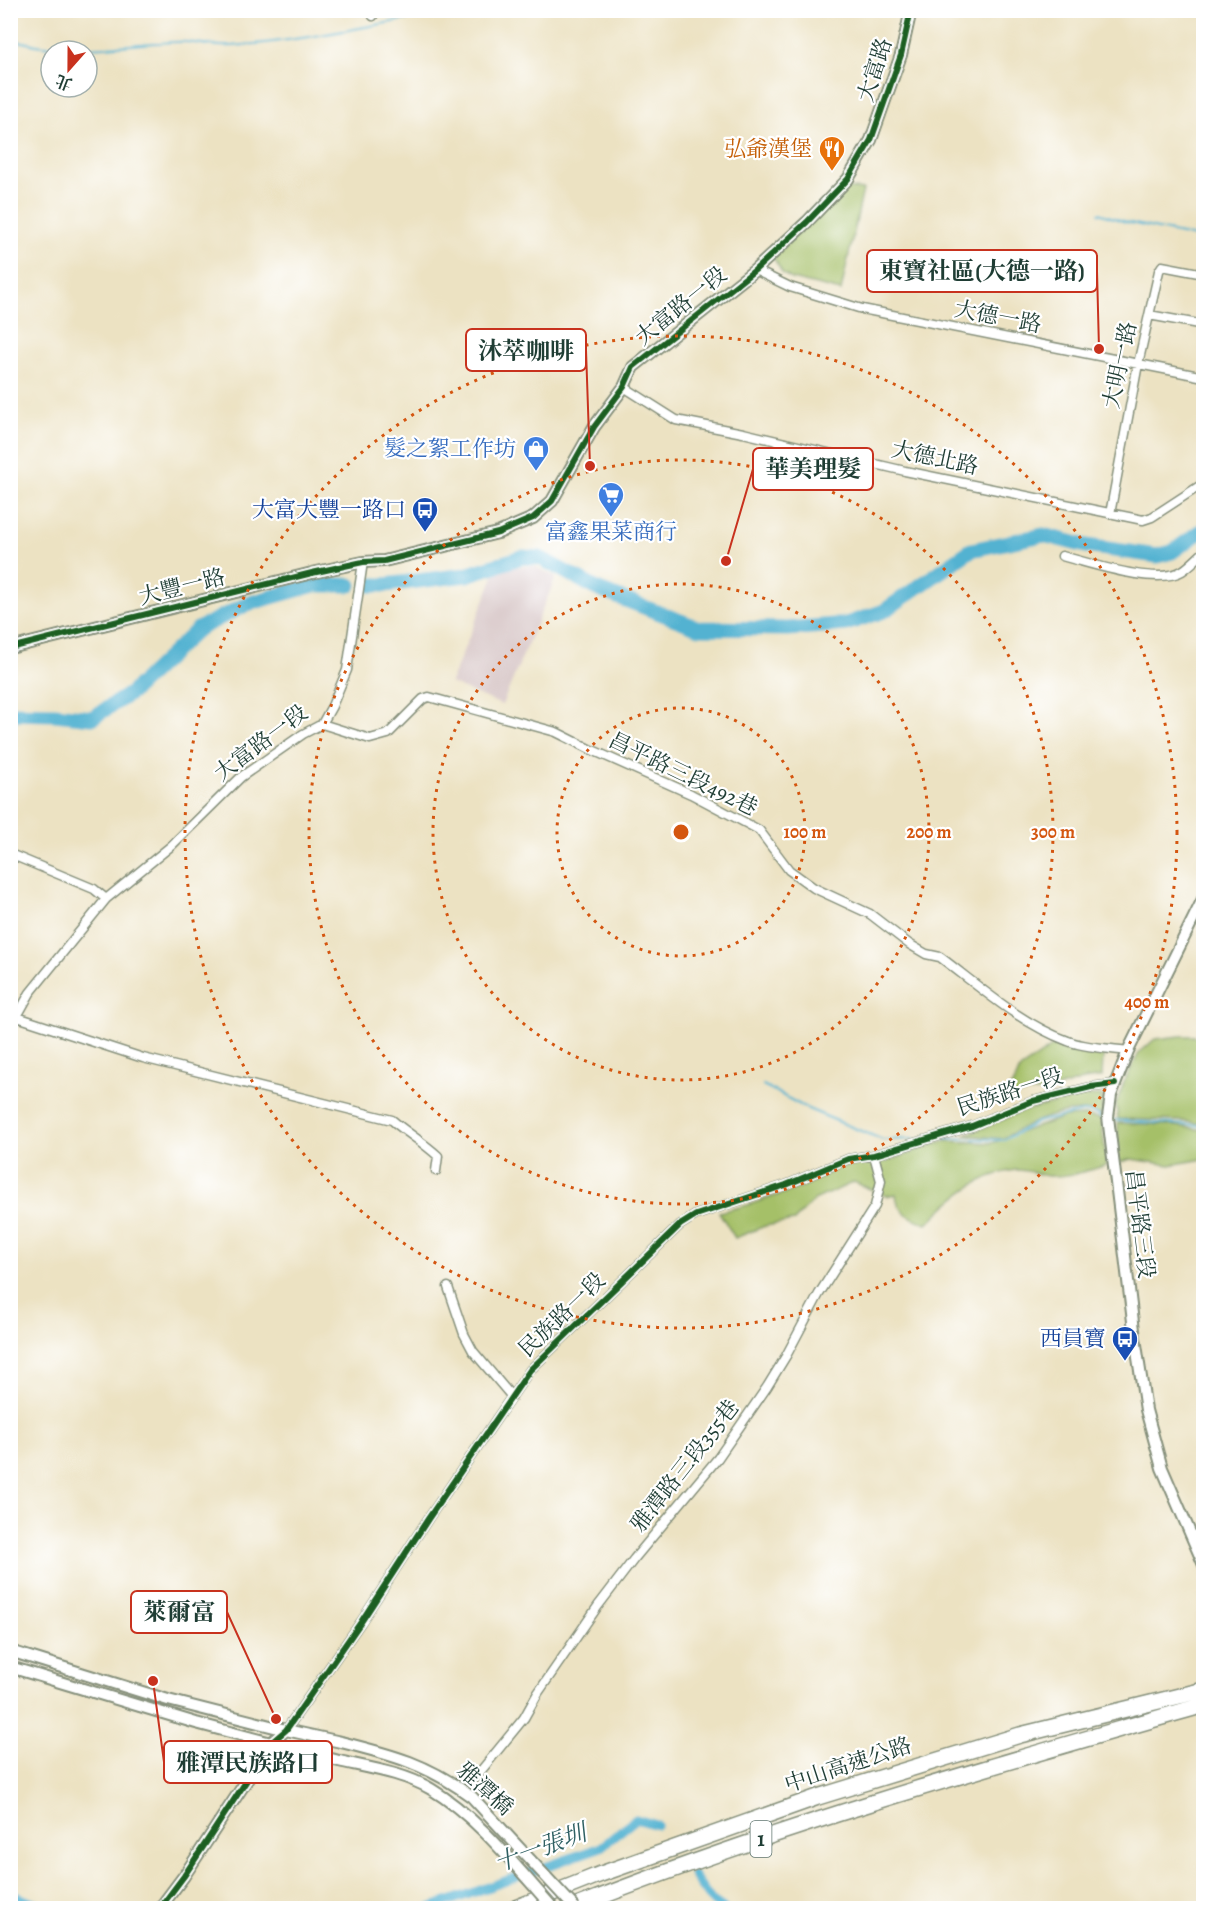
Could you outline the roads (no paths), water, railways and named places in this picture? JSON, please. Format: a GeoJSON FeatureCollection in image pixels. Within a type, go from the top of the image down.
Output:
{"type":"FeatureCollection","features":[{"type":"Feature","properties":{"kind":"highway","name":"中山高速公路"},"geometry":{"type":"LineString","coordinates":[[515,1908],[622,1866],[818,1797],[1020,1735],[1203,1690]]}},
{"type":"Feature","properties":{"kind":"highway","name":"中山高速公路"},"geometry":{"type":"LineString","coordinates":[[574,1908],[628,1886],[785,1831],[952,1778],[1203,1706]]}},
{"type":"Feature","properties":{"kind":"street","name":"大富路"},"geometry":{"type":"LineString","coordinates":[[871,140],[901,54],[911,10]]}},
{"type":"Feature","properties":{"kind":"street","name":"大富路一段"},"geometry":{"type":"LineString","coordinates":[[10,1029],[30,993],[106,899],[171,846],[241,777],[303,734],[322,724],[347,670],[363,562],[384,561],[498,533],[533,518],[552,501],[594,427],[624,387],[633,367],[755,270],[807,222],[848,179],[871,140]]}},
{"type":"Feature","properties":{"kind":"street","name":"大明一路"},"geometry":{"type":"LineString","coordinates":[[1110,514],[1138,364],[1159,271],[1162,266],[1203,274]]}},
{"type":"Feature","properties":{"kind":"street","name":"大德一路"},"geometry":{"type":"LineString","coordinates":[[755,270],[790,287],[862,309],[1203,376]]}},
{"type":"Feature","properties":{"kind":"street"},"geometry":{"type":"LineString","coordinates":[[1149,315],[1203,325]]}},
{"type":"Feature","properties":{"kind":"street","name":"大德北路"},"geometry":{"type":"LineString","coordinates":[[624,387],[676,420],[743,433],[905,471],[1143,520],[1152,517],[1203,483]]}},
{"type":"Feature","properties":{"kind":"street"},"geometry":{"type":"LineString","coordinates":[[1062,556],[1120,571],[1164,577],[1182,571],[1203,552]]}},
{"type":"Feature","properties":{"kind":"street","name":"大豐一路"},"geometry":{"type":"LineString","coordinates":[[10,648],[363,562]]}},
{"type":"Feature","properties":{"kind":"street","name":"昌平路三段492巷"},"geometry":{"type":"LineString","coordinates":[[322,724],[370,739],[388,734],[423,699],[429,697],[556,732],[691,794],[759,830],[789,870],[814,888],[870,914],[926,954],[940,957],[1015,1013],[1048,1032],[1070,1042],[1128,1051]]}},
{"type":"Feature","properties":{"kind":"street"},"geometry":{"type":"LineString","coordinates":[[10,854],[94,889],[106,899]]}},
{"type":"Feature","properties":{"kind":"street","name":"昌平路三段"},"geometry":{"type":"LineString","coordinates":[[1203,897],[1128,1051],[1109,1103],[1109,1122],[1135,1338],[1146,1410],[1162,1468],[1203,1564]]}},
{"type":"Feature","properties":{"kind":"street"},"geometry":{"type":"LineString","coordinates":[[17,1017],[143,1058],[392,1120],[438,1156],[436,1171]]}},
{"type":"Feature","properties":{"kind":"street","name":"民族路一段"},"geometry":{"type":"LineString","coordinates":[[160,1908],[184,1876],[272,1742],[286,1730],[361,1622],[422,1527],[530,1370],[680,1225],[696,1215],[786,1185],[848,1159],[874,1155],[972,1126],[1033,1101],[1091,1087],[1115,1084]]}},
{"type":"Feature","properties":{"kind":"street","name":"雅潭路三段355巷"},"geometry":{"type":"LineString","coordinates":[[475,1778],[524,1718],[538,1693],[598,1606],[718,1458],[767,1387],[819,1294],[875,1206],[881,1180],[874,1155]]}},
{"type":"Feature","properties":{"kind":"street"},"geometry":{"type":"LineString","coordinates":[[448,1287],[464,1334],[473,1350],[512,1396]]}},
{"type":"Feature","properties":{"kind":"street","name":"雅潭橋"},"geometry":{"type":"LineString","coordinates":[[10,1651],[168,1700],[397,1755],[418,1764],[455,1784],[472,1797],[574,1908]]}},
{"type":"Feature","properties":{"kind":"street","name":"雅潭橋"},"geometry":{"type":"LineString","coordinates":[[10,1667],[185,1720],[395,1774],[431,1789],[461,1811],[553,1908]]}},
{"type":"Feature","properties":{"kind":"waterway"},"geometry":{"type":"LineString","coordinates":[[10,38],[27,43],[64,48],[179,42],[232,46],[291,40],[467,10]]}},
{"type":"Feature","properties":{"kind":"waterway"},"geometry":{"type":"LineString","coordinates":[[1099,213],[1126,222],[1204,239]]}},
{"type":"Feature","properties":{"kind":"waterway"},"geometry":{"type":"LineString","coordinates":[[369,585],[466,575],[522,557],[540,558],[599,590],[699,628],[788,629],[846,624],[884,611],[971,550],[1043,535],[1086,546],[1157,556],[1172,552],[1204,529]]}},
{"type":"Feature","properties":{"kind":"waterway"},"geometry":{"type":"LineString","coordinates":[[10,713],[92,718],[131,693],[198,629],[247,604],[314,585],[350,585]]}},
{"type":"Feature","properties":{"kind":"waterway"},"geometry":{"type":"LineString","coordinates":[[763,1085],[808,1109],[883,1140],[915,1139]]}},
{"type":"Feature","properties":{"kind":"waterway"},"geometry":{"type":"LineString","coordinates":[[944,1138],[1004,1140],[1037,1122],[1083,1112],[1093,1113],[1105,1119]]}},
{"type":"Feature","properties":{"kind":"waterway"},"geometry":{"type":"LineString","coordinates":[[1111,1120],[1204,1126]]}},
{"type":"Feature","properties":{"kind":"waterway","name":"十一張圳"},"geometry":{"type":"LineString","coordinates":[[430,1908],[601,1847],[636,1819],[657,1825]]}},
{"type":"Feature","properties":{"kind":"waterway","name":"十一張圳"},"geometry":{"type":"LineString","coordinates":[[693,1875],[711,1900],[723,1908]]}},
{"type":"Feature","properties":{"kind":"waterway","name":"十一張圳"},"geometry":{"type":"LineString","coordinates":[[10,1894],[45,1908]]}},
{"type":"Feature","properties":{"kind":"place","name":"弘爺漢堡"},"geometry":{"type":"Point","coordinates":[832,172]}},
{"type":"Feature","properties":{"kind":"place","name":"東寶社區(大德一路)"},"geometry":{"type":"Point","coordinates":[1099,349]}},
{"type":"Feature","properties":{"kind":"place","name":"沐萃咖啡"},"geometry":{"type":"Point","coordinates":[590,466]}},
{"type":"Feature","properties":{"kind":"place","name":"髮之絮工作坊"},"geometry":{"type":"Point","coordinates":[536,472]}},
{"type":"Feature","properties":{"kind":"place","name":"富鑫果菜商行"},"geometry":{"type":"Point","coordinates":[611,518]}},
{"type":"Feature","properties":{"kind":"place","name":"大富大豐一路口"},"geometry":{"type":"Point","coordinates":[425,533]}},
{"type":"Feature","properties":{"kind":"place","name":"華美理髮"},"geometry":{"type":"Point","coordinates":[726,561]}},
{"type":"Feature","properties":{"kind":"place","name":"西員寶"},"geometry":{"type":"Point","coordinates":[1125,1362]}},
{"type":"Feature","properties":{"kind":"place","name":"雅潭民族路口"},"geometry":{"type":"Point","coordinates":[153,1681]}},
{"type":"Feature","properties":{"kind":"place","name":"萊爾富"},"geometry":{"type":"Point","coordinates":[276,1719]}}]}
